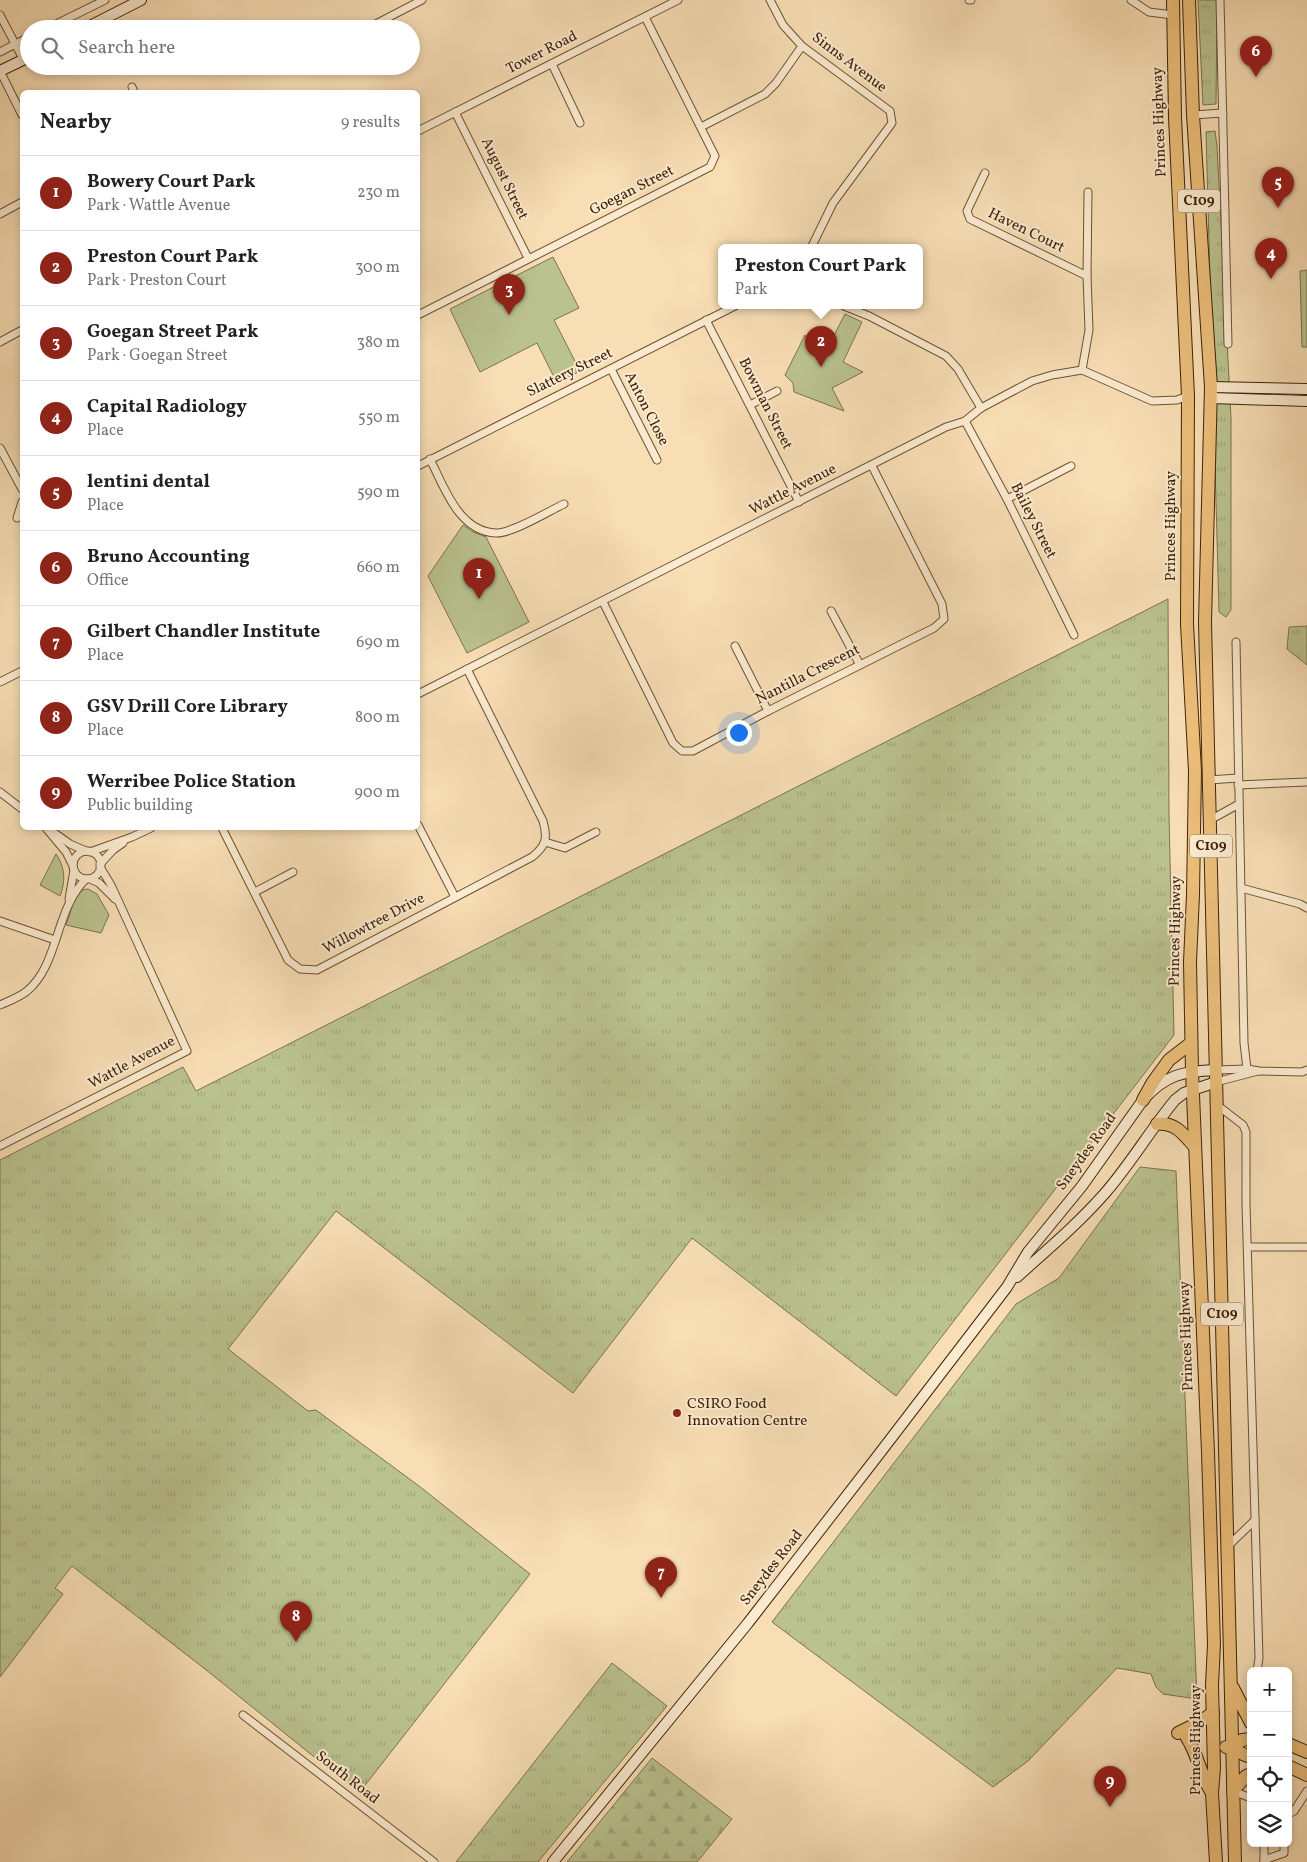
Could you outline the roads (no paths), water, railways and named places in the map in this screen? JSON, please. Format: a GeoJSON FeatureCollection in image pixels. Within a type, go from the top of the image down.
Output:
{"type":"FeatureCollection","features":[{"type":"Feature","properties":{"kind":"highway","name":"Princes Highway"},"geometry":{"type":"LineString","coordinates":[[1173,0],[1175,117],[1188,396],[1187,624],[1195,771],[1194,895],[1190,962],[1192,1090],[1208,1452],[1214,1644],[1212,1793],[1216,1862]]}},
{"type":"Feature","properties":{"kind":"highway","name":"C109"},"geometry":{"type":"LineString","coordinates":[[1189,0],[1193,115],[1211,392],[1205,622],[1235,1862]]}},
{"type":"Feature","properties":{"kind":"highway"},"geometry":{"type":"LineString","coordinates":[[1175,117],[1193,115]]}},
{"type":"Feature","properties":{"kind":"highway"},"geometry":{"type":"LineString","coordinates":[[1188,396],[1211,392]]}},
{"type":"Feature","properties":{"kind":"highway"},"geometry":{"type":"LineString","coordinates":[[1187,624],[1205,622]]}},
{"type":"Feature","properties":{"kind":"highway"},"geometry":{"type":"LineString","coordinates":[[1195,801],[1209,780]]}},
{"type":"Feature","properties":{"kind":"highway"},"geometry":{"type":"LineString","coordinates":[[1143,1100],[1169,1060],[1191,1044]]}},
{"type":"Feature","properties":{"kind":"highway"},"geometry":{"type":"LineString","coordinates":[[1157,1124],[1168,1123],[1175,1126],[1195,1147]]}},
{"type":"Feature","properties":{"kind":"highway"},"geometry":{"type":"LineString","coordinates":[[1231,1684],[1247,1715]]}},
{"type":"Feature","properties":{"kind":"highway"},"geometry":{"type":"LineString","coordinates":[[1212,1793],[1205,1783],[1198,1759],[1182,1735],[1213,1713]]}},
{"type":"Feature","properties":{"kind":"highway"},"geometry":{"type":"LineString","coordinates":[[1232,1748],[1242,1740],[1247,1739]]}},
{"type":"Feature","properties":{"kind":"highway"},"geometry":{"type":"LineString","coordinates":[[1213,1745],[1232,1748],[1243,1756],[1247,1756]]}},
{"type":"Feature","properties":{"kind":"highway"},"geometry":{"type":"LineString","coordinates":[[1292,1746],[1307,1752]]}},
{"type":"Feature","properties":{"kind":"highway"},"geometry":{"type":"LineString","coordinates":[[1292,1768],[1307,1775]]}},
{"type":"Feature","properties":{"kind":"highway"},"geometry":{"type":"LineString","coordinates":[[1233,1790],[1247,1776]]}},
{"type":"Feature","properties":{"kind":"main road"},"geometry":{"type":"LineString","coordinates":[[102,20],[141,0]]}},
{"type":"Feature","properties":{"kind":"main road"},"geometry":{"type":"LineString","coordinates":[[0,71],[20,61]]}},
{"type":"Feature","properties":{"kind":"main road"},"geometry":{"type":"LineString","coordinates":[[1211,392],[1307,390]]}},
{"type":"Feature","properties":{"kind":"main road"},"geometry":{"type":"LineString","coordinates":[[1211,392],[1307,401]]}},
{"type":"Feature","properties":{"kind":"main road","name":"Sneydes Road"},"geometry":{"type":"LineString","coordinates":[[553,1862],[748,1623],[1007,1287],[1028,1252],[1082,1186],[1143,1100],[1153,1089],[1165,1081],[1192,1071],[1216,1076]]}},
{"type":"Feature","properties":{"kind":"main road","name":"Sneydes Road"},"geometry":{"type":"LineString","coordinates":[[1007,1287],[1075,1224],[1105,1193],[1131,1161],[1175,1100],[1216,1076]]}},
{"type":"Feature","properties":{"kind":"street"},"geometry":{"type":"LineString","coordinates":[[64,20],[105,0]]}},
{"type":"Feature","properties":{"kind":"street"},"geometry":{"type":"LineString","coordinates":[[383,20],[422,0]]}},
{"type":"Feature","properties":{"kind":"street","name":"Tower Road"},"geometry":{"type":"LineString","coordinates":[[420,130],[678,0]]}},
{"type":"Feature","properties":{"kind":"street","name":"Sinns Avenue"},"geometry":{"type":"LineString","coordinates":[[770,0],[782,25],[802,46],[890,111],[892,123],[833,203],[813,244]]}},
{"type":"Feature","properties":{"kind":"street"},"geometry":{"type":"LineString","coordinates":[[1131,0],[1148,12],[1173,15]]}},
{"type":"Feature","properties":{"kind":"street"},"geometry":{"type":"LineString","coordinates":[[1220,0],[1228,344]]}},
{"type":"Feature","properties":{"kind":"street"},"geometry":{"type":"LineString","coordinates":[[0,15],[20,50]]}},
{"type":"Feature","properties":{"kind":"street","name":"Goegan Street"},"geometry":{"type":"LineString","coordinates":[[420,314],[710,168],[715,156],[645,17]]}},
{"type":"Feature","properties":{"kind":"street"},"geometry":{"type":"LineString","coordinates":[[0,52],[20,42]]}},
{"type":"Feature","properties":{"kind":"street"},"geometry":{"type":"LineString","coordinates":[[701,127],[765,94],[776,83],[802,46]]}},
{"type":"Feature","properties":{"kind":"street"},"geometry":{"type":"LineString","coordinates":[[552,64],[580,123]]}},
{"type":"Feature","properties":{"kind":"street"},"geometry":{"type":"LineString","coordinates":[[0,71],[20,111]]}},
{"type":"Feature","properties":{"kind":"street","name":"August Street"},"geometry":{"type":"LineString","coordinates":[[455,112],[528,258]]}},
{"type":"Feature","properties":{"kind":"street"},"geometry":{"type":"LineString","coordinates":[[1193,115],[1223,113]]}},
{"type":"Feature","properties":{"kind":"street","name":"Haven Court"},"geometry":{"type":"LineString","coordinates":[[985,173],[967,211],[970,219],[1087,276]]}},
{"type":"Feature","properties":{"kind":"street"},"geometry":{"type":"LineString","coordinates":[[1088,192],[1087,276],[1089,330],[1082,370],[1152,401],[1177,400],[1188,396]]}},
{"type":"Feature","properties":{"kind":"street"},"geometry":{"type":"LineString","coordinates":[[0,214],[20,203]]}},
{"type":"Feature","properties":{"kind":"street","name":"Slattery Street"},"geometry":{"type":"LineString","coordinates":[[420,465],[730,309]]}},
{"type":"Feature","properties":{"kind":"street"},"geometry":{"type":"LineString","coordinates":[[851,309],[946,356],[958,369],[981,408]]}},
{"type":"Feature","properties":{"kind":"street","name":"Bowman Street"},"geometry":{"type":"LineString","coordinates":[[706,320],[799,502]]}},
{"type":"Feature","properties":{"kind":"street"},"geometry":{"type":"LineString","coordinates":[[0,342],[20,331]]}},
{"type":"Feature","properties":{"kind":"street","name":"Anton Close"},"geometry":{"type":"LineString","coordinates":[[611,369],[657,460]]}},
{"type":"Feature","properties":{"kind":"street","name":"Wattle Avenue"},"geometry":{"type":"LineString","coordinates":[[420,693],[946,427],[965,421],[981,408],[1032,381],[1052,375],[1082,370]]}},
{"type":"Feature","properties":{"kind":"street"},"geometry":{"type":"LineString","coordinates":[[750,405],[777,391]]}},
{"type":"Feature","properties":{"kind":"street","name":"Bailey Street"},"geometry":{"type":"LineString","coordinates":[[965,421],[1007,499],[1074,635]]}},
{"type":"Feature","properties":{"kind":"street"},"geometry":{"type":"LineString","coordinates":[[0,448],[20,485]]}},
{"type":"Feature","properties":{"kind":"street"},"geometry":{"type":"LineString","coordinates":[[430,459],[453,504],[464,519],[480,530],[498,534],[564,504]]}},
{"type":"Feature","properties":{"kind":"street","name":"Nantilla Crescent"},"geometry":{"type":"LineString","coordinates":[[603,602],[673,743],[682,751],[693,750],[934,628],[944,620],[942,604],[872,466]]}},
{"type":"Feature","properties":{"kind":"street"},"geometry":{"type":"LineString","coordinates":[[1007,499],[1071,466]]}},
{"type":"Feature","properties":{"kind":"street"},"geometry":{"type":"LineString","coordinates":[[18,518],[20,510]]}},
{"type":"Feature","properties":{"kind":"street"},"geometry":{"type":"LineString","coordinates":[[831,611],[860,665]]}},
{"type":"Feature","properties":{"kind":"street"},"geometry":{"type":"LineString","coordinates":[[1236,642],[1244,1043],[1247,1069]]}},
{"type":"Feature","properties":{"kind":"street"},"geometry":{"type":"LineString","coordinates":[[735,646],[768,711]]}},
{"type":"Feature","properties":{"kind":"street"},"geometry":{"type":"LineString","coordinates":[[467,670],[543,821],[547,833],[545,842],[565,848],[596,832]]}},
{"type":"Feature","properties":{"kind":"street"},"geometry":{"type":"LineString","coordinates":[[0,682],[20,673]]}},
{"type":"Feature","properties":{"kind":"street"},"geometry":{"type":"LineString","coordinates":[[1209,780],[1307,782]]}},
{"type":"Feature","properties":{"kind":"street"},"geometry":{"type":"LineString","coordinates":[[0,792],[20,808]]}},
{"type":"Feature","properties":{"kind":"street"},"geometry":{"type":"LineString","coordinates":[[1210,820],[1239,804]]}},
{"type":"Feature","properties":{"kind":"street"},"geometry":{"type":"LineString","coordinates":[[420,829],[455,896]]}},
{"type":"Feature","properties":{"kind":"street"},"geometry":{"type":"LineString","coordinates":[[48,830],[64,849],[79,876],[88,879]]}},
{"type":"Feature","properties":{"kind":"street"},"geometry":{"type":"LineString","coordinates":[[49,830],[70,844],[97,856],[100,865]]}},
{"type":"Feature","properties":{"kind":"street"},"geometry":{"type":"LineString","coordinates":[[69,902],[73,868],[78,855],[132,837],[147,830]]}},
{"type":"Feature","properties":{"kind":"street","name":"Willowtree Drive"},"geometry":{"type":"LineString","coordinates":[[223,830],[288,960],[300,969],[317,970],[532,857],[540,851],[545,842]]}},
{"type":"Feature","properties":{"kind":"street"},"geometry":{"type":"LineString","coordinates":[[0,1005],[28,990],[43,972],[69,902],[77,888],[97,874],[100,865],[113,850],[132,837]]}},
{"type":"Feature","properties":{"kind":"street","name":"Wattle Avenue"},"geometry":{"type":"LineString","coordinates":[[0,1146],[187,1052],[111,884],[100,865]]}},
{"type":"Feature","properties":{"kind":"street"},"geometry":{"type":"LineString","coordinates":[[255,892],[293,872]]}},
{"type":"Feature","properties":{"kind":"street","name":"Wattle Avenue"},"geometry":{"type":"LineString","coordinates":[[88,879],[99,883],[119,903]]}},
{"type":"Feature","properties":{"kind":"street"},"geometry":{"type":"LineString","coordinates":[[1241,888],[1300,904],[1307,908]]}},
{"type":"Feature","properties":{"kind":"street"},"geometry":{"type":"LineString","coordinates":[[0,921],[55,940]]}},
{"type":"Feature","properties":{"kind":"street"},"geometry":{"type":"LineString","coordinates":[[1216,1076],[1247,1069],[1259,1071]]}},
{"type":"Feature","properties":{"kind":"street"},"geometry":{"type":"LineString","coordinates":[[1216,1076],[1259,1071],[1302,1072],[1307,1070]]}},
{"type":"Feature","properties":{"kind":"street"},"geometry":{"type":"LineString","coordinates":[[1217,1105],[1242,1125],[1246,1132],[1246,1204],[1249,1247],[1259,1658],[1258,1667]]}},
{"type":"Feature","properties":{"kind":"street"},"geometry":{"type":"LineString","coordinates":[[1249,1247],[1307,1247]]}},
{"type":"Feature","properties":{"kind":"street"},"geometry":{"type":"LineString","coordinates":[[1228,1546],[1255,1520]]}},
{"type":"Feature","properties":{"kind":"street","name":"South Road"},"geometry":{"type":"LineString","coordinates":[[243,1715],[434,1862]]}},
{"type":"Feature","properties":{"kind":"street"},"geometry":{"type":"LineString","coordinates":[[1233,1790],[1247,1796]]}},
{"type":"Feature","properties":{"kind":"street"},"geometry":{"type":"LineString","coordinates":[[1292,1812],[1307,1791]]}},
{"type":"Feature","properties":{"kind":"street"},"geometry":{"type":"LineString","coordinates":[[1264,1847],[1264,1861],[1284,1853],[1284,1847]]}},
{"type":"Feature","properties":{"kind":"place","name":"Bruno Accounting"},"geometry":{"type":"Point","coordinates":[1256,77]}},
{"type":"Feature","properties":{"kind":"place","name":"lentini dental"},"geometry":{"type":"Point","coordinates":[1278,208]}},
{"type":"Feature","properties":{"kind":"place","name":"Capital Radiology"},"geometry":{"type":"Point","coordinates":[1271,279]}},
{"type":"Feature","properties":{"kind":"place","name":"Goegan Street Park"},"geometry":{"type":"Point","coordinates":[509,315]}},
{"type":"Feature","properties":{"kind":"place","name":"Preston Court Park"},"geometry":{"type":"Point","coordinates":[821,367]}},
{"type":"Feature","properties":{"kind":"place","name":"Bowery Court Park"},"geometry":{"type":"Point","coordinates":[479,599]}},
{"type":"Feature","properties":{"kind":"place","name":"CSIRO Foođ Innovation Centre"},"geometry":{"type":"Point","coordinates":[677,1413]}},
{"type":"Feature","properties":{"kind":"place","name":"Gilbert Chandler Institute"},"geometry":{"type":"Point","coordinates":[661,1598]}},
{"type":"Feature","properties":{"kind":"place","name":"GSV Drill Core Library"},"geometry":{"type":"Point","coordinates":[296,1642]}},
{"type":"Feature","properties":{"kind":"place","name":"Werribee Police Station"},"geometry":{"type":"Point","coordinates":[1110,1807]}}]}
